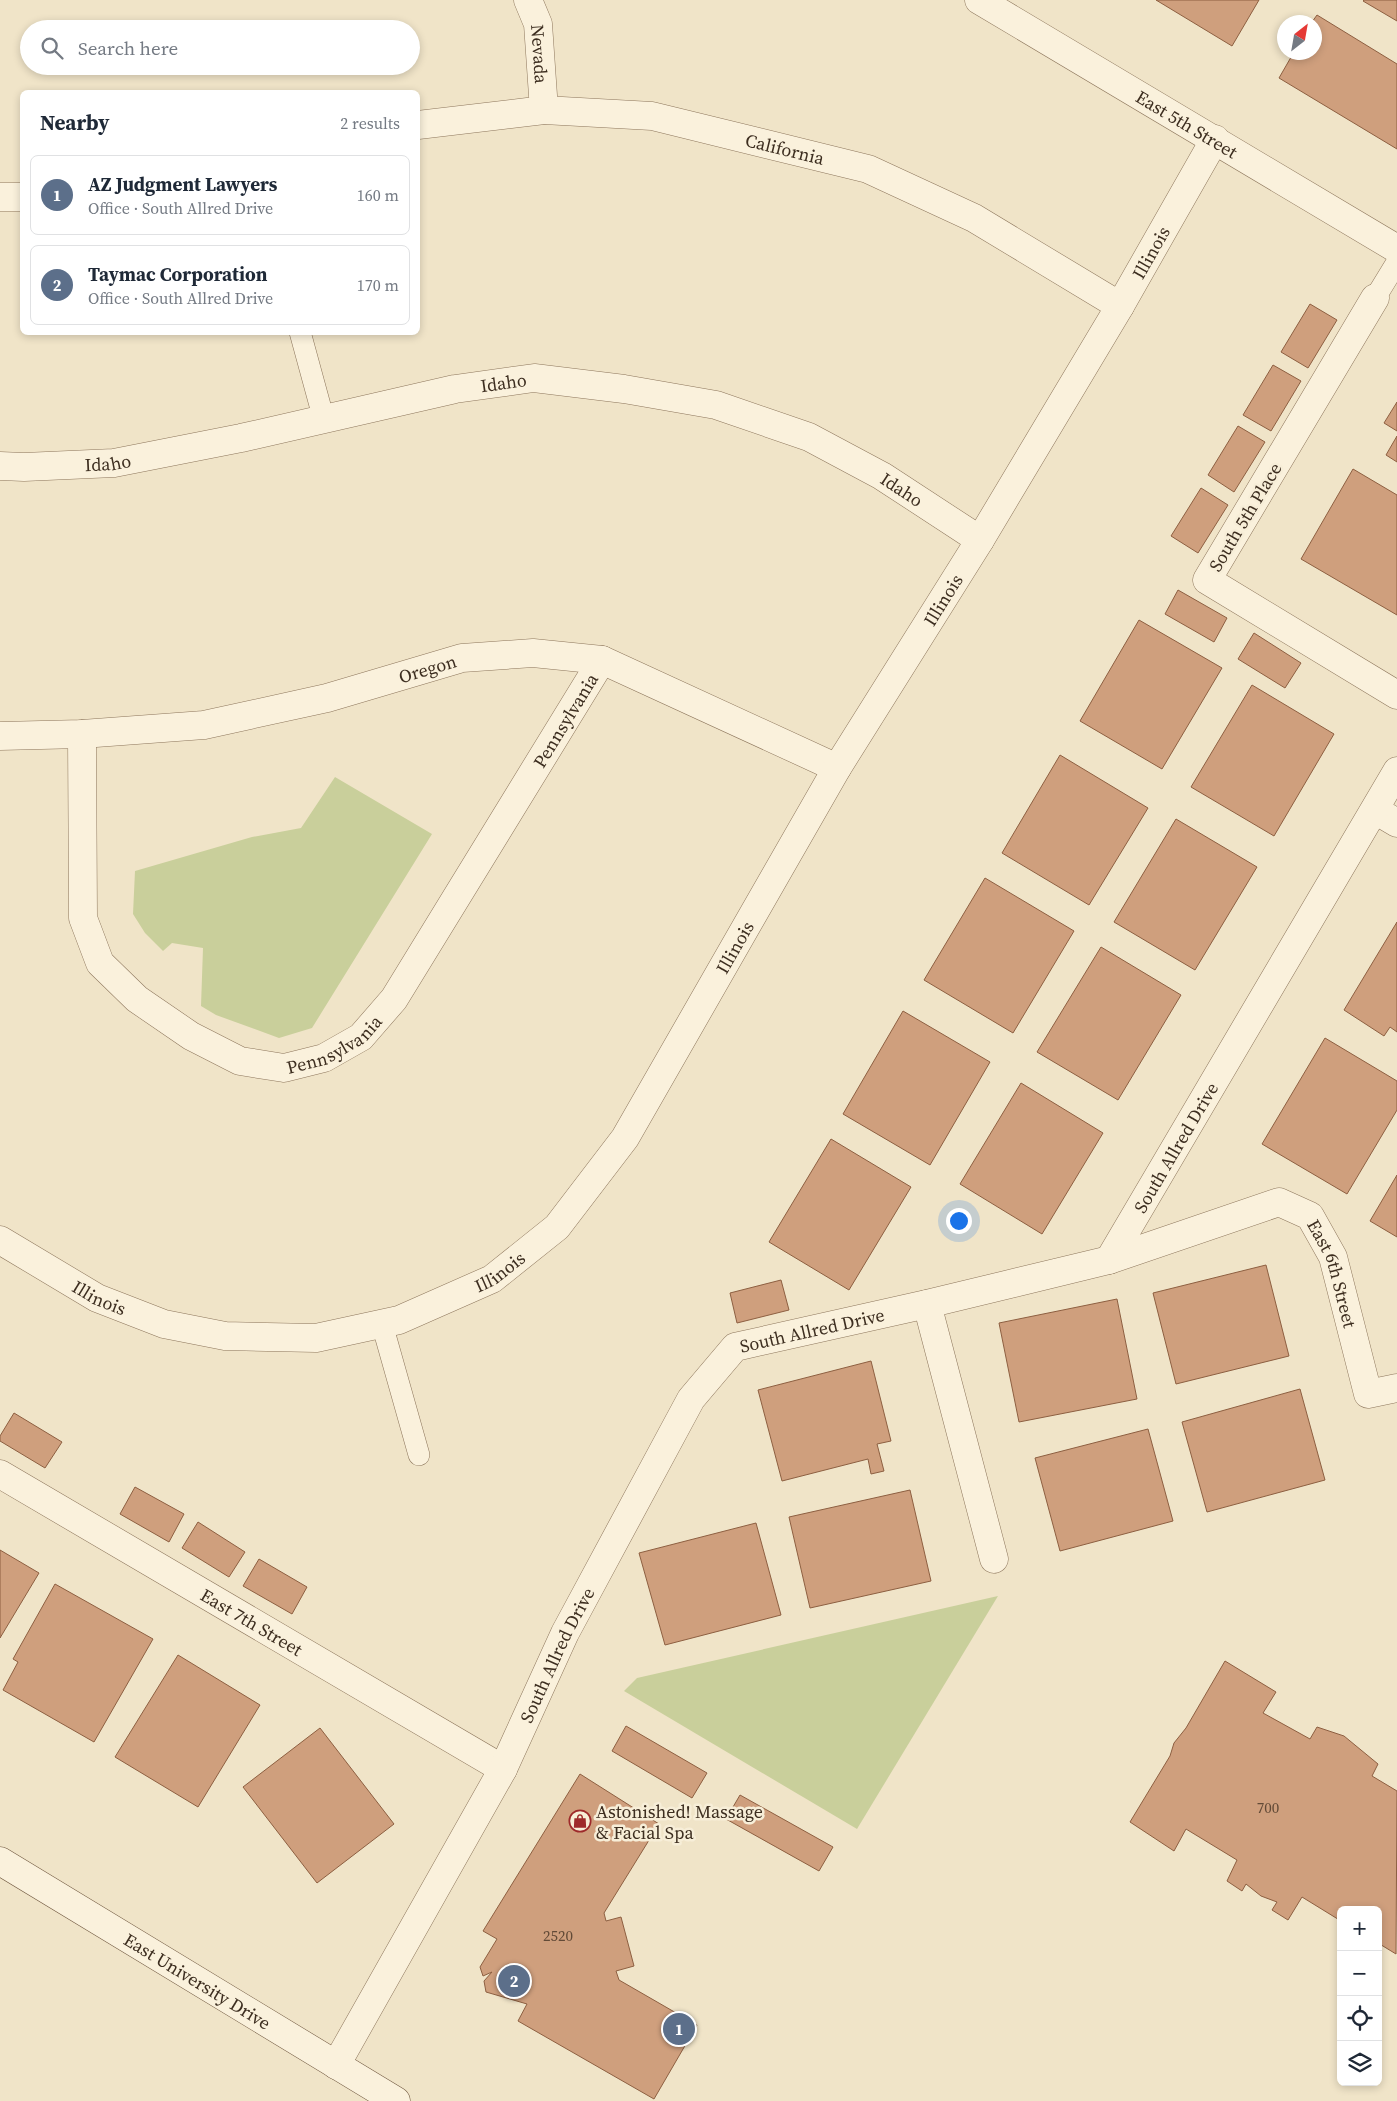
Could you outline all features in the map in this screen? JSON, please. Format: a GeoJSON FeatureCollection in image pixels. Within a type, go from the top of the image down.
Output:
{"type":"FeatureCollection","features":[{"type":"Feature","properties":{"kind":"street","name":"Nevada"},"geometry":{"type":"LineString","coordinates":[[528,0],[538,24],[544,110]]}},
{"type":"Feature","properties":{"kind":"street","name":"East 5th Street"},"geometry":{"type":"LineString","coordinates":[[979,0],[1397,249]]}},
{"type":"Feature","properties":{"kind":"street","name":"California"},"geometry":{"type":"LineString","coordinates":[[420,126],[544,110],[652,116],[868,168],[974,218],[1120,306]]}},
{"type":"Feature","properties":{"kind":"street","name":"Illinois"},"geometry":{"type":"LineString","coordinates":[[0,1240],[97,1298],[164,1324],[225,1336],[316,1338],[399,1320],[492,1279],[557,1227],[625,1138],[837,768],[980,540],[1120,306],[1215,139]]}},
{"type":"Feature","properties":{"kind":"street"},"geometry":{"type":"LineString","coordinates":[[0,197],[20,197]]}},
{"type":"Feature","properties":{"kind":"street","name":"South 5th Place"},"geometry":{"type":"LineString","coordinates":[[1375,298],[1207,580],[1397,695]]}},
{"type":"Feature","properties":{"kind":"street","name":"Idaho"},"geometry":{"type":"LineString","coordinates":[[0,466],[24,468],[114,463],[324,420],[455,389],[534,378],[624,389],[707,404],[809,437],[882,476],[980,540]]}},
{"type":"Feature","properties":{"kind":"street","name":"Oregon"},"geometry":{"type":"LineString","coordinates":[[0,736],[82,734],[204,725],[327,698],[462,658],[533,653],[602,660],[837,768]]}},
{"type":"Feature","properties":{"kind":"street","name":"Pennsylvania"},"geometry":{"type":"LineString","coordinates":[[82,734],[83,918],[100,962],[137,999],[192,1036],[240,1061],[284,1068],[324,1058],[361,1037],[394,999],[602,660]]}},
{"type":"Feature","properties":{"kind":"street","name":"South Allred Drive"},"geometry":{"type":"LineString","coordinates":[[336,2065],[504,1769],[565,1633],[691,1399],[735,1347],[1109,1260],[1386,817],[1397,771]]}},
{"type":"Feature","properties":{"kind":"street","name":"East 6th Street"},"geometry":{"type":"LineString","coordinates":[[1109,1260],[1279,1202],[1310,1216],[1333,1257],[1368,1394],[1397,1388]]}},
{"type":"Feature","properties":{"kind":"street"},"geometry":{"type":"LineString","coordinates":[[926,1304],[994,1559]]}},
{"type":"Feature","properties":{"kind":"street","name":"East 7th Street"},"geometry":{"type":"LineString","coordinates":[[0,1474],[504,1769]]}},
{"type":"Feature","properties":{"kind":"street","name":"East University Drive"},"geometry":{"type":"LineString","coordinates":[[0,1861],[396,2101]]}},
{"type":"Feature","properties":{"kind":"lane","name":"South 5th Place"},"geometry":{"type":"LineString","coordinates":[[1375,298],[1397,262]]}},
{"type":"Feature","properties":{"kind":"lane"},"geometry":{"type":"LineString","coordinates":[[301,335],[324,420]]}},
{"type":"Feature","properties":{"kind":"lane"},"geometry":{"type":"LineString","coordinates":[[382,1324],[419,1455]]}},
{"type":"Feature","properties":{"kind":"green space"},"geometry":{"type":"Polygon","coordinates":[[[335,777],[432,834],[312,1028],[279,1038],[216,1015],[201,1006],[203,948],[172,943],[163,951],[145,933],[133,914],[135,871],[252,837],[301,828],[335,777]]]}},
{"type":"Feature","properties":{"kind":"green space"},"geometry":{"type":"Polygon","coordinates":[[[998,1596],[857,1829],[624,1691],[637,1678],[998,1596]]]}},
{"type":"Feature","properties":{"kind":"building"},"geometry":{"type":"Polygon","coordinates":[[[1156,0],[1259,0],[1232,46],[1156,0]]]}},
{"type":"Feature","properties":{"kind":"building"},"geometry":{"type":"Polygon","coordinates":[[[1397,0],[1397,21],[1363,1],[1397,0]]]}},
{"type":"Feature","properties":{"kind":"building"},"geometry":{"type":"Polygon","coordinates":[[[1322,18],[1397,64],[1397,149],[1279,78],[1289,60],[1322,60],[1322,18]]]}},
{"type":"Feature","properties":{"kind":"building"},"geometry":{"type":"Polygon","coordinates":[[[1310,304],[1337,320],[1308,368],[1281,352],[1310,304]]]}},
{"type":"Feature","properties":{"kind":"building"},"geometry":{"type":"Polygon","coordinates":[[[1273,365],[1301,381],[1271,431],[1243,415],[1273,365]]]}},
{"type":"Feature","properties":{"kind":"building"},"geometry":{"type":"Polygon","coordinates":[[[1397,402],[1397,431],[1384,423],[1397,402]]]}},
{"type":"Feature","properties":{"kind":"building"},"geometry":{"type":"Polygon","coordinates":[[[1238,426],[1265,442],[1234,492],[1208,475],[1238,426]]]}},
{"type":"Feature","properties":{"kind":"building"},"geometry":{"type":"Polygon","coordinates":[[[1397,436],[1397,462],[1386,455],[1397,436]]]}},
{"type":"Feature","properties":{"kind":"building"},"geometry":{"type":"Polygon","coordinates":[[[1353,469],[1397,495],[1397,615],[1301,559],[1353,469]]]}},
{"type":"Feature","properties":{"kind":"building"},"geometry":{"type":"Polygon","coordinates":[[[1201,488],[1228,505],[1198,553],[1171,536],[1201,488]]]}},
{"type":"Feature","properties":{"kind":"building"},"geometry":{"type":"Polygon","coordinates":[[[1178,590],[1227,618],[1214,642],[1165,614],[1178,590]]]}},
{"type":"Feature","properties":{"kind":"building"},"geometry":{"type":"Polygon","coordinates":[[[1139,620],[1222,668],[1162,769],[1080,721],[1139,620]]]}},
{"type":"Feature","properties":{"kind":"building"},"geometry":{"type":"Polygon","coordinates":[[[1254,633],[1301,663],[1285,688],[1238,659],[1254,633]]]}},
{"type":"Feature","properties":{"kind":"building"},"geometry":{"type":"Polygon","coordinates":[[[1252,685],[1334,734],[1274,836],[1191,787],[1252,685]]]}},
{"type":"Feature","properties":{"kind":"building"},"geometry":{"type":"Polygon","coordinates":[[[1060,755],[1148,808],[1089,905],[1002,853],[1060,755]]]}},
{"type":"Feature","properties":{"kind":"building"},"geometry":{"type":"Polygon","coordinates":[[[1176,819],[1257,867],[1195,970],[1114,922],[1176,819]]]}},
{"type":"Feature","properties":{"kind":"building"},"geometry":{"type":"Polygon","coordinates":[[[985,878],[1074,931],[1013,1033],[924,980],[985,878]]]}},
{"type":"Feature","properties":{"kind":"building"},"geometry":{"type":"Polygon","coordinates":[[[1397,922],[1397,1032],[1390,1027],[1384,1036],[1344,1010],[1397,922]]]}},
{"type":"Feature","properties":{"kind":"building"},"geometry":{"type":"Polygon","coordinates":[[[1101,947],[1181,995],[1118,1100],[1037,1052],[1101,947]]]}},
{"type":"Feature","properties":{"kind":"building"},"geometry":{"type":"Polygon","coordinates":[[[903,1011],[990,1062],[930,1165],[843,1114],[903,1011]]]}},
{"type":"Feature","properties":{"kind":"building"},"geometry":{"type":"Polygon","coordinates":[[[1325,1038],[1397,1081],[1397,1110],[1347,1194],[1262,1144],[1325,1038]]]}},
{"type":"Feature","properties":{"kind":"building"},"geometry":{"type":"Polygon","coordinates":[[[1021,1083],[1103,1133],[1042,1234],[960,1184],[1021,1083]]]}},
{"type":"Feature","properties":{"kind":"building"},"geometry":{"type":"Polygon","coordinates":[[[831,1139],[911,1187],[849,1290],[769,1242],[831,1139]]]}},
{"type":"Feature","properties":{"kind":"building"},"geometry":{"type":"Polygon","coordinates":[[[1397,1175],[1397,1237],[1370,1221],[1397,1175]]]}},
{"type":"Feature","properties":{"kind":"building"},"geometry":{"type":"Polygon","coordinates":[[[1266,1265],[1289,1356],[1176,1384],[1153,1293],[1266,1265]]]}},
{"type":"Feature","properties":{"kind":"building"},"geometry":{"type":"Polygon","coordinates":[[[781,1280],[789,1310],[737,1323],[730,1293],[781,1280]]]}},
{"type":"Feature","properties":{"kind":"building"},"geometry":{"type":"Polygon","coordinates":[[[1117,1299],[1137,1399],[1019,1422],[999,1323],[1117,1299]]]}},
{"type":"Feature","properties":{"kind":"building"},"geometry":{"type":"Polygon","coordinates":[[[871,1361],[891,1441],[877,1444],[884,1471],[871,1474],[868,1459],[782,1481],[758,1390],[871,1361]]]}},
{"type":"Feature","properties":{"kind":"building"},"geometry":{"type":"Polygon","coordinates":[[[1300,1389],[1325,1480],[1207,1512],[1182,1422],[1300,1389]]]}},
{"type":"Feature","properties":{"kind":"building"},"geometry":{"type":"Polygon","coordinates":[[[14,1413],[62,1442],[45,1468],[0,1441],[0,1436],[14,1413]]]}},
{"type":"Feature","properties":{"kind":"building"},"geometry":{"type":"Polygon","coordinates":[[[1148,1429],[1173,1521],[1060,1551],[1035,1458],[1148,1429]]]}},
{"type":"Feature","properties":{"kind":"building"},"geometry":{"type":"Polygon","coordinates":[[[135,1487],[184,1514],[169,1542],[120,1514],[135,1487]]]}},
{"type":"Feature","properties":{"kind":"building"},"geometry":{"type":"Polygon","coordinates":[[[910,1490],[931,1581],[810,1608],[789,1517],[910,1490]]]}},
{"type":"Feature","properties":{"kind":"building"},"geometry":{"type":"Polygon","coordinates":[[[198,1522],[245,1552],[229,1577],[182,1548],[198,1522]]]}},
{"type":"Feature","properties":{"kind":"building"},"geometry":{"type":"Polygon","coordinates":[[[756,1523],[781,1615],[665,1645],[639,1553],[756,1523]]]}},
{"type":"Feature","properties":{"kind":"building"},"geometry":{"type":"Polygon","coordinates":[[[0,1550],[39,1573],[0,1638],[0,1550]]]}},
{"type":"Feature","properties":{"kind":"building"},"geometry":{"type":"Polygon","coordinates":[[[259,1559],[307,1587],[292,1614],[243,1586],[259,1559]]]}},
{"type":"Feature","properties":{"kind":"building"},"geometry":{"type":"Polygon","coordinates":[[[55,1584],[153,1639],[94,1742],[3,1690],[18,1662],[13,1659],[55,1584]]]}},
{"type":"Feature","properties":{"kind":"building"},"geometry":{"type":"Polygon","coordinates":[[[178,1655],[260,1705],[198,1807],[115,1757],[178,1655]]]}},
{"type":"Feature","properties":{"kind":"building"},"geometry":{"type":"Polygon","coordinates":[[[1225,1661],[1276,1692],[1263,1713],[1310,1739],[1317,1727],[1344,1736],[1378,1764],[1372,1776],[1397,1791],[1396,1954],[1382,1945],[1382,1906],[1337,1906],[1337,1919],[1302,1897],[1288,1920],[1272,1910],[1277,1902],[1261,1896],[1246,1884],[1242,1891],[1227,1881],[1237,1860],[1186,1829],[1174,1851],[1130,1822],[1170,1756],[1174,1743],[1186,1728],[1225,1661]]]}},
{"type":"Feature","properties":{"kind":"building"},"geometry":{"type":"Polygon","coordinates":[[[626,1726],[707,1773],[692,1798],[612,1751],[626,1726]]]}},
{"type":"Feature","properties":{"kind":"building"},"geometry":{"type":"Polygon","coordinates":[[[320,1728],[394,1824],[317,1883],[243,1787],[320,1728]]]}},
{"type":"Feature","properties":{"kind":"building"},"geometry":{"type":"Polygon","coordinates":[[[580,1774],[659,1824],[604,1913],[606,1921],[621,1917],[634,1966],[616,1971],[619,1980],[697,2025],[654,2099],[518,2021],[527,2004],[486,1992],[484,1981],[492,1972],[483,1976],[480,1967],[497,1939],[483,1931],[580,1774]]]}},
{"type":"Feature","properties":{"kind":"building"},"geometry":{"type":"Polygon","coordinates":[[[740,1795],[833,1847],[819,1871],[726,1819],[740,1795]]]}},
{"type":"Feature","properties":{"kind":"place","name":"Astonished! Massage & Facial Spa"},"geometry":{"type":"Point","coordinates":[580,1821]}},
{"type":"Feature","properties":{"kind":"place","name":"Taymac Corporation"},"geometry":{"type":"Point","coordinates":[514,1981]}},
{"type":"Feature","properties":{"kind":"place","name":"AZ Judgment Lawyers"},"geometry":{"type":"Point","coordinates":[679,2029]}}]}
